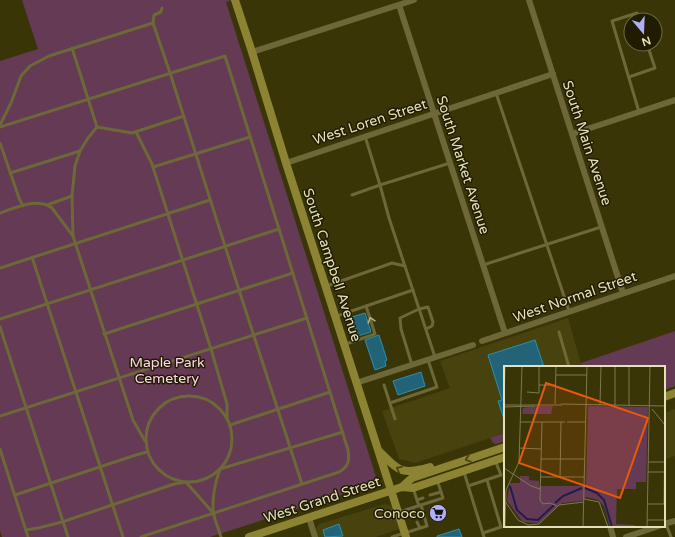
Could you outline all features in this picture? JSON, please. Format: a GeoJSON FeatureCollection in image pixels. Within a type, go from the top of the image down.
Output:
{"type":"FeatureCollection","features":[{"type":"Feature","properties":{"kind":"main road","name":"South Campbell Avenue"},"geometry":{"type":"LineString","coordinates":[[235,0],[356,383],[406,535]]}},
{"type":"Feature","properties":{"kind":"main road"},"geometry":{"type":"LineString","coordinates":[[665,397],[675,394]]}},
{"type":"Feature","properties":{"kind":"main road","name":"West Grand Street"},"geometry":{"type":"LineString","coordinates":[[249,537],[392,491],[402,487],[412,478],[504,447]]}},
{"type":"Feature","properties":{"kind":"main road"},"geometry":{"type":"LineString","coordinates":[[378,449],[394,466],[403,472],[414,472],[441,463],[450,465]]}},
{"type":"Feature","properties":{"kind":"main road","name":"West Grand Street"},"geometry":{"type":"LineString","coordinates":[[402,487],[413,488],[504,457]]}},
{"type":"Feature","properties":{"kind":"street"},"geometry":{"type":"LineString","coordinates":[[252,52],[414,0]]}},
{"type":"Feature","properties":{"kind":"street","name":"South Main Avenue"},"geometry":{"type":"LineString","coordinates":[[529,0],[623,293]]}},
{"type":"Feature","properties":{"kind":"street","name":"South Market Avenue"},"geometry":{"type":"LineString","coordinates":[[399,5],[505,333]]}},
{"type":"Feature","properties":{"kind":"street","name":"West Loren Street"},"geometry":{"type":"LineString","coordinates":[[286,163],[553,74]]}},
{"type":"Feature","properties":{"kind":"street"},"geometry":{"type":"LineString","coordinates":[[572,134],[675,100]]}},
{"type":"Feature","properties":{"kind":"street","name":"West Normal Street"},"geometry":{"type":"LineString","coordinates":[[482,341],[675,276]]}},
{"type":"Feature","properties":{"kind":"street"},"geometry":{"type":"LineString","coordinates":[[356,383],[473,345]]}},
{"type":"Feature","properties":{"kind":"street"},"geometry":{"type":"LineString","coordinates":[[309,518],[315,537]]}},
{"type":"Feature","properties":{"kind":"street"},"geometry":{"type":"LineString","coordinates":[[665,524],[675,521]]}},
{"type":"Feature","properties":{"kind":"street"},"geometry":{"type":"LineString","coordinates":[[610,527],[614,537]]}},
{"type":"Feature","properties":{"kind":"street"},"geometry":{"type":"LineString","coordinates":[[626,537],[651,527]]}},
{"type":"Feature","properties":{"kind":"lane"},"geometry":{"type":"LineString","coordinates":[[162,8],[160,12],[154,15],[153,23],[302,484]]}},
{"type":"Feature","properties":{"kind":"lane"},"geometry":{"type":"LineString","coordinates":[[623,17],[612,21],[639,112]]}},
{"type":"Feature","properties":{"kind":"lane"},"geometry":{"type":"LineString","coordinates":[[0,126],[11,103],[21,76],[30,66],[49,56],[153,23]]}},
{"type":"Feature","properties":{"kind":"lane"},"geometry":{"type":"LineString","coordinates":[[72,48],[97,127]]}},
{"type":"Feature","properties":{"kind":"lane"},"geometry":{"type":"LineString","coordinates":[[629,77],[655,68],[650,52]]}},
{"type":"Feature","properties":{"kind":"lane"},"geometry":{"type":"LineString","coordinates":[[0,126],[225,56],[343,432],[349,460],[346,467],[339,472],[141,537]]}},
{"type":"Feature","properties":{"kind":"lane"},"geometry":{"type":"LineString","coordinates":[[496,93],[568,311]]}},
{"type":"Feature","properties":{"kind":"lane"},"geometry":{"type":"LineString","coordinates":[[97,127],[128,133],[136,132],[184,116]]}},
{"type":"Feature","properties":{"kind":"lane"},"geometry":{"type":"LineString","coordinates":[[97,127],[80,151],[75,166],[72,196],[73,236],[118,378],[133,420],[145,441]]}},
{"type":"Feature","properties":{"kind":"lane"},"geometry":{"type":"LineString","coordinates":[[136,132],[153,167],[211,348],[227,404],[228,419],[232,436],[231,448],[227,459],[220,469],[214,490],[214,514],[221,537]]}},
{"type":"Feature","properties":{"kind":"lane"},"geometry":{"type":"LineString","coordinates":[[364,136],[435,357]]}},
{"type":"Feature","properties":{"kind":"lane"},"geometry":{"type":"LineString","coordinates":[[153,167],[250,137]]}},
{"type":"Feature","properties":{"kind":"lane"},"geometry":{"type":"LineString","coordinates":[[0,143],[18,198],[23,206]]}},
{"type":"Feature","properties":{"kind":"lane"},"geometry":{"type":"LineString","coordinates":[[10,173],[80,151]]}},
{"type":"Feature","properties":{"kind":"lane"},"geometry":{"type":"LineString","coordinates":[[352,195],[380,184],[450,163]]}},
{"type":"Feature","properties":{"kind":"lane"},"geometry":{"type":"LineString","coordinates":[[47,205],[72,196]]}},
{"type":"Feature","properties":{"kind":"lane"},"geometry":{"type":"LineString","coordinates":[[0,268],[210,200]]}},
{"type":"Feature","properties":{"kind":"lane"},"geometry":{"type":"LineString","coordinates":[[0,213],[38,203],[47,205],[52,208],[73,236]]}},
{"type":"Feature","properties":{"kind":"lane"},"geometry":{"type":"LineString","coordinates":[[483,265],[602,226]]}},
{"type":"Feature","properties":{"kind":"lane"},"geometry":{"type":"LineString","coordinates":[[0,319],[279,228]]}},
{"type":"Feature","properties":{"kind":"lane"},"geometry":{"type":"LineString","coordinates":[[32,257],[123,537]]}},
{"type":"Feature","properties":{"kind":"lane"},"geometry":{"type":"LineString","coordinates":[[325,286],[392,263],[405,266]]}},
{"type":"Feature","properties":{"kind":"lane"},"geometry":{"type":"LineString","coordinates":[[104,334],[293,273]]}},
{"type":"Feature","properties":{"kind":"lane"},"geometry":{"type":"LineString","coordinates":[[335,316],[413,290]]}},
{"type":"Feature","properties":{"kind":"lane"},"geometry":{"type":"LineString","coordinates":[[344,344],[375,334],[366,306]]}},
{"type":"Feature","properties":{"kind":"lane"},"geometry":{"type":"LineString","coordinates":[[412,365],[399,320],[402,316],[427,307],[429,308],[433,324],[426,329]]}},
{"type":"Feature","properties":{"kind":"lane"},"geometry":{"type":"LineString","coordinates":[[0,416],[307,318]]}},
{"type":"Feature","properties":{"kind":"lane"},"geometry":{"type":"LineString","coordinates":[[0,327],[68,537]]}},
{"type":"Feature","properties":{"kind":"lane"},"geometry":{"type":"LineString","coordinates":[[559,332],[569,366]]}},
{"type":"Feature","properties":{"kind":"lane"},"geometry":{"type":"LineString","coordinates":[[390,403],[437,387],[428,359]]}},
{"type":"Feature","properties":{"kind":"lane"},"geometry":{"type":"LineString","coordinates":[[384,385],[395,419]]}},
{"type":"Feature","properties":{"kind":"lane"},"geometry":{"type":"LineString","coordinates":[[230,425],[330,392]]}},
{"type":"Feature","properties":{"kind":"lane"},"geometry":{"type":"LineString","coordinates":[[214,514],[186,482],[166,476],[158,470],[147,452],[145,441],[146,429],[158,408],[168,400],[180,396],[192,395],[204,398],[215,404],[228,419]]}},
{"type":"Feature","properties":{"kind":"lane"},"geometry":{"type":"LineString","coordinates":[[26,530],[63,522],[174,484],[207,478],[220,469],[343,432]]}},
{"type":"Feature","properties":{"kind":"lane"},"geometry":{"type":"LineString","coordinates":[[0,449],[28,537]]}},
{"type":"Feature","properties":{"kind":"lane"},"geometry":{"type":"LineString","coordinates":[[15,495],[147,452]]}},
{"type":"Feature","properties":{"kind":"lane"},"geometry":{"type":"LineString","coordinates":[[468,486],[501,475],[495,460]]}},
{"type":"Feature","properties":{"kind":"lane"},"geometry":{"type":"LineString","coordinates":[[464,470],[484,535],[501,528],[487,480]]}},
{"type":"Feature","properties":{"kind":"lane"},"geometry":{"type":"LineString","coordinates":[[399,513],[443,498],[437,480]]}},
{"type":"Feature","properties":{"kind":"lane"},"geometry":{"type":"LineString","coordinates":[[392,537],[406,535],[427,526],[413,488]]}},
{"type":"Feature","properties":{"kind":"lane"},"geometry":{"type":"LineString","coordinates":[[430,495],[441,492]]}},
{"type":"Feature","properties":{"kind":"lane"},"geometry":{"type":"LineString","coordinates":[[417,500],[423,498]]}},
{"type":"Feature","properties":{"kind":"lane"},"geometry":{"type":"LineString","coordinates":[[413,508],[415,514]]}},
{"type":"Feature","properties":{"kind":"lane"},"geometry":{"type":"LineString","coordinates":[[418,522],[420,528]]}},
{"type":"Feature","properties":{"kind":"lane"},"geometry":{"type":"LineString","coordinates":[[665,524],[670,537]]}},
{"type":"Feature","properties":{"kind":"shaded area"},"geometry":{"type":"Polygon","coordinates":[[[568,318],[582,366],[504,366],[504,433],[415,463],[399,459],[382,411],[450,388],[440,361],[568,318]]]}},
{"type":"Feature","properties":{"kind":"shaded area"},"geometry":{"type":"Polygon","coordinates":[[[675,409],[675,456],[665,460],[665,413],[675,409]]]}},
{"type":"Feature","properties":{"kind":"shaded area"},"geometry":{"type":"Polygon","coordinates":[[[385,504],[392,507],[399,529],[376,537],[318,537],[316,529],[319,524],[385,504]]]}},
{"type":"Feature","properties":{"kind":"green space","name":"Maple Park Cemetery"},"geometry":{"type":"Polygon","coordinates":[[[22,0],[232,0],[226,2],[378,483],[210,537],[2,537],[0,531],[0,61],[38,49],[22,0]]]}},
{"type":"Feature","properties":{"kind":"green space"},"geometry":{"type":"Polygon","coordinates":[[[675,331],[675,386],[665,390],[665,366],[582,366],[581,363],[675,331]]]}},
{"type":"Feature","properties":{"kind":"green space"},"geometry":{"type":"Polygon","coordinates":[[[504,433],[504,441],[496,444],[493,443],[490,438],[504,433]]]}},
{"type":"Feature","properties":{"kind":"building"},"geometry":{"type":"Polygon","coordinates":[[[365,313],[371,332],[358,336],[352,317],[365,313]]]}},
{"type":"Feature","properties":{"kind":"building"},"geometry":{"type":"Polygon","coordinates":[[[379,335],[387,360],[385,361],[386,366],[375,370],[365,340],[379,335]]]}},
{"type":"Feature","properties":{"kind":"building"},"geometry":{"type":"Polygon","coordinates":[[[535,340],[544,366],[504,366],[504,419],[498,401],[502,400],[488,355],[535,340]]]}},
{"type":"Feature","properties":{"kind":"building"},"geometry":{"type":"Polygon","coordinates":[[[421,372],[425,386],[398,395],[393,381],[421,372]]]}},
{"type":"Feature","properties":{"kind":"building"},"geometry":{"type":"Polygon","coordinates":[[[339,524],[343,536],[325,537],[323,530],[339,524]]]}},
{"type":"Feature","properties":{"kind":"building"},"geometry":{"type":"Polygon","coordinates":[[[459,529],[462,537],[437,537],[437,536],[459,529]]]}},
{"type":"Feature","properties":{"kind":"place","name":"Conoco"},"geometry":{"type":"Point","coordinates":[438,513]}}]}
